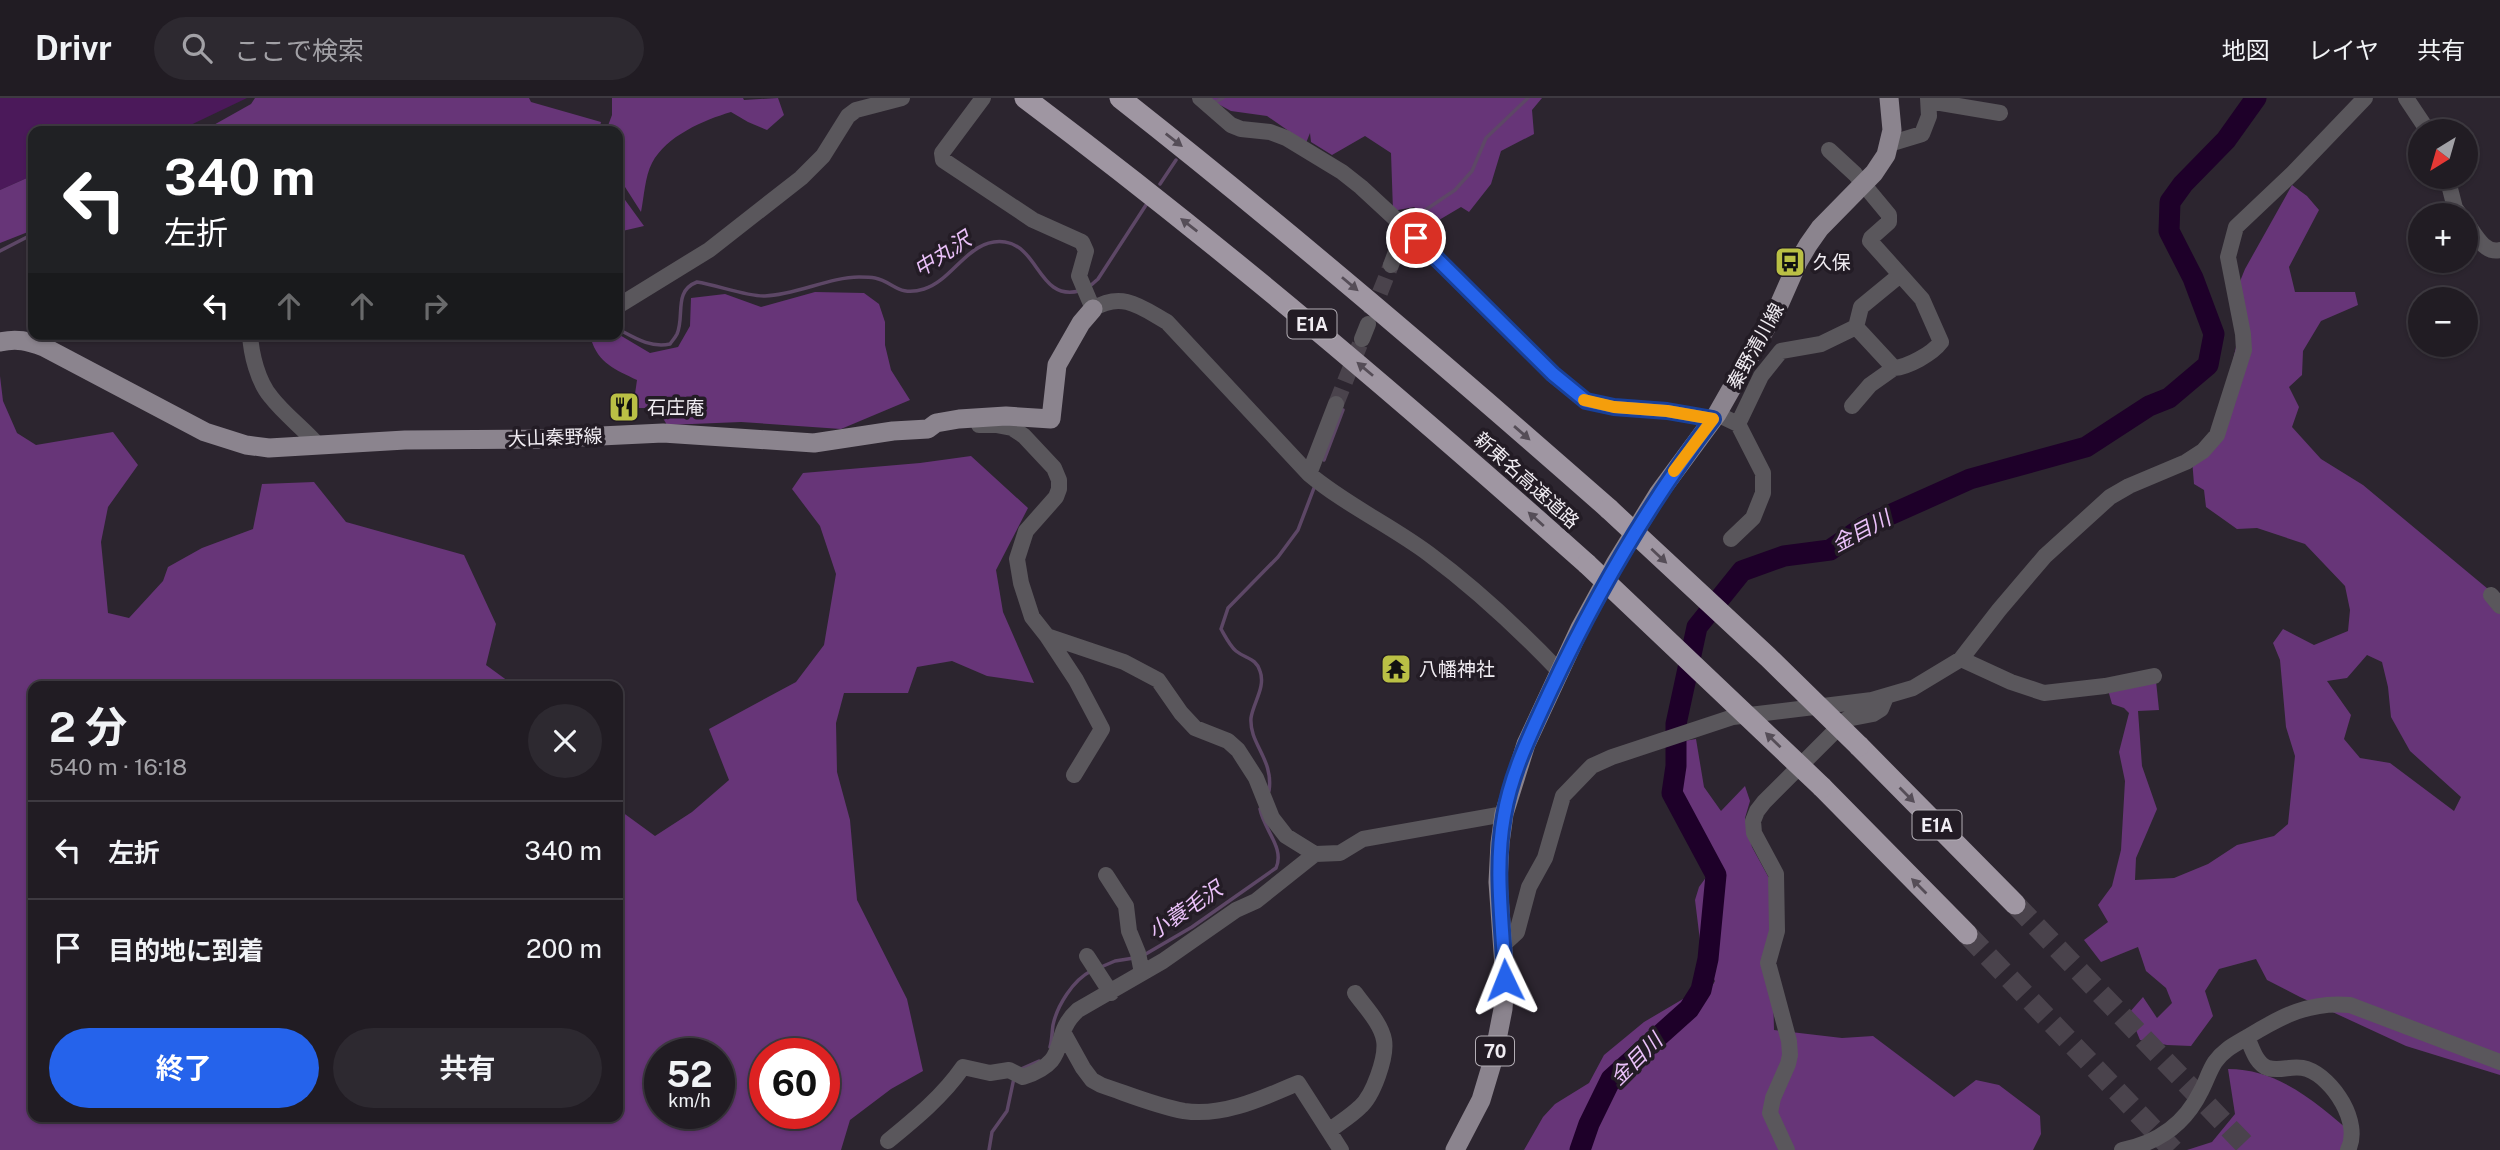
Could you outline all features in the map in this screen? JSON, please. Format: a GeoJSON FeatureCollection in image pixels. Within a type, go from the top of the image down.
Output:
{"type":"FeatureCollection","features":[{"type":"Feature","properties":{"kind":"highway","name":"新東名高速道路"},"geometry":{"type":"LineString","coordinates":[[1025,98],[1220,249],[1426,421],[1587,564],[1822,787],[1967,934]]}},
{"type":"Feature","properties":{"kind":"highway","name":"新東名高速道路"},"geometry":{"type":"LineString","coordinates":[[1120,98],[1268,215],[1420,343],[1609,509],[1768,657],[2015,904]]}},
{"type":"Feature","properties":{"kind":"main road","name":"秦野清川線"},"geometry":{"type":"LineString","coordinates":[[1455,1150],[1481,1100],[1493,1060],[1503,1009],[1504,944],[1499,882],[1504,814],[1526,744],[1580,628],[1615,564],[1658,494],[1715,416],[1779,305],[1808,245],[1820,228],[1874,173],[1886,155],[1892,130],[1892,105],[1889,98]]}},
{"type":"Feature","properties":{"kind":"main road","name":"大山秦野線"},"geometry":{"type":"LineString","coordinates":[[0,342],[13,339],[44,347],[172,416],[225,440],[270,447],[405,440],[538,439],[663,432],[814,443],[928,429],[946,421],[971,418],[1006,416],[1051,419],[1056,365],[1082,323],[1087,296]]}},
{"type":"Feature","properties":{"kind":"street"},"geometry":{"type":"LineString","coordinates":[[623,303],[709,250],[801,178],[822,156],[848,116],[856,110],[902,98]]}},
{"type":"Feature","properties":{"kind":"street"},"geometry":{"type":"LineString","coordinates":[[984,98],[941,158],[1033,220],[1082,242],[1086,251],[1079,273],[1087,296],[1125,301],[1140,306],[1167,322],[1309,474],[1332,493],[1429,554],[1516,626],[1559,672]]}},
{"type":"Feature","properties":{"kind":"street"},"geometry":{"type":"LineString","coordinates":[[1200,98],[1231,125],[1241,129],[1270,132],[1286,138],[1342,172],[1405,228],[1553,374],[1586,401],[1614,407],[1715,416],[1738,424],[1763,473],[1763,493],[1753,518],[1731,539]]}},
{"type":"Feature","properties":{"kind":"street"},"geometry":{"type":"LineString","coordinates":[[1504,944],[1517,932],[1529,887],[1545,858],[1563,796],[1592,766],[1689,731],[1747,714],[1886,697],[1913,688],[1961,659],[2045,556],[2110,496],[2186,462],[2203,451],[2217,435],[2244,350],[2228,257],[2236,227],[2293,173],[2365,98]]}},
{"type":"Feature","properties":{"kind":"street"},"geometry":{"type":"LineString","coordinates":[[2406,98],[2420,119]]}},
{"type":"Feature","properties":{"kind":"street"},"geometry":{"type":"LineString","coordinates":[[1889,144],[1922,134],[1929,116],[1928,100],[2000,113]]}},
{"type":"Feature","properties":{"kind":"street"},"geometry":{"type":"LineString","coordinates":[[1829,150],[1855,174],[1890,219],[1870,241],[1922,299],[1941,342],[1936,349],[1902,368],[1894,368],[1870,385],[1852,406]]}},
{"type":"Feature","properties":{"kind":"street"},"geometry":{"type":"LineString","coordinates":[[1391,265],[1405,228]]}},
{"type":"Feature","properties":{"kind":"street"},"geometry":{"type":"LineString","coordinates":[[2478,238],[2489,250],[2500,250]]}},
{"type":"Feature","properties":{"kind":"street"},"geometry":{"type":"LineString","coordinates":[[1856,327],[1861,306],[1900,275]]}},
{"type":"Feature","properties":{"kind":"street"},"geometry":{"type":"LineString","coordinates":[[1856,327],[1894,368]]}},
{"type":"Feature","properties":{"kind":"street"},"geometry":{"type":"LineString","coordinates":[[1738,424],[1761,376],[1781,351],[1821,344],[1856,327]]}},
{"type":"Feature","properties":{"kind":"street"},"geometry":{"type":"LineString","coordinates":[[250,340],[262,383],[271,397],[318,444]]}},
{"type":"Feature","properties":{"kind":"street"},"geometry":{"type":"LineString","coordinates":[[1309,474],[1336,404]]}},
{"type":"Feature","properties":{"kind":"street"},"geometry":{"type":"LineString","coordinates":[[928,429],[996,425],[1012,428],[1024,436],[1054,468],[1059,489],[1050,505],[1026,531],[1017,559],[1021,583],[1032,617],[1076,680],[1102,729],[1074,775]]}},
{"type":"Feature","properties":{"kind":"street"},"geometry":{"type":"LineString","coordinates":[[1047,636],[1124,662],[1158,680],[1195,728],[1233,745],[1256,778],[1272,818],[1281,832],[1315,854],[1340,853],[1363,839],[1504,814]]}},
{"type":"Feature","properties":{"kind":"street"},"geometry":{"type":"LineString","coordinates":[[1961,659],[2011,682],[2044,693],[2105,686],[2154,676]]}},
{"type":"Feature","properties":{"kind":"street"},"geometry":{"type":"LineString","coordinates":[[1787,1150],[1770,1113],[1790,1055],[1789,1041],[1768,963],[1777,930],[1776,874],[1755,833],[1753,821],[1764,802],[1847,719],[1873,714],[1881,709],[1886,697]]}},
{"type":"Feature","properties":{"kind":"street"},"geometry":{"type":"LineString","coordinates":[[888,1141],[952,1083],[963,1067],[990,1073],[1016,1073],[1048,1066],[1055,1058],[1056,1039],[1078,1010],[1111,993],[1141,965],[1163,961],[1179,940],[1256,901],[1315,854]]}},
{"type":"Feature","properties":{"kind":"street"},"geometry":{"type":"LineString","coordinates":[[1106,875],[1126,906],[1129,931],[1141,965]]}},
{"type":"Feature","properties":{"kind":"street"},"geometry":{"type":"LineString","coordinates":[[1090,959],[1111,993]]}},
{"type":"Feature","properties":{"kind":"street"},"geometry":{"type":"LineString","coordinates":[[1329,1131],[1362,1107],[1372,1092],[1381,1064],[1384,1042],[1378,1025],[1355,993]]}},
{"type":"Feature","properties":{"kind":"street"},"geometry":{"type":"LineString","coordinates":[[2122,1150],[2155,1140],[2175,1128],[2190,1111],[2215,1062],[2227,1048],[2278,1017],[2304,1009],[2332,1003],[2350,1005],[2500,1062]]}},
{"type":"Feature","properties":{"kind":"street"},"geometry":{"type":"LineString","coordinates":[[2247,1037],[2259,1062],[2269,1068],[2308,1069],[2328,1081],[2351,1124],[2352,1144],[2348,1150]]}},
{"type":"Feature","properties":{"kind":"street"},"geometry":{"type":"LineString","coordinates":[[1056,1039],[1093,1080],[1101,1085],[1182,1111],[1204,1112],[1253,1102],[1298,1083],[1341,1150]]}},
{"type":"Feature","properties":{"kind":"shaded area"},"geometry":{"type":"Polygon","coordinates":[[[0,98],[247,98],[188,126],[28,126],[28,178],[0,190],[0,98]]]}},
{"type":"Feature","properties":{"kind":"shaded area"},"geometry":{"type":"Polygon","coordinates":[[[255,98],[529,98],[531,102],[601,122],[600,126],[212,126],[251,104],[255,98]]]}},
{"type":"Feature","properties":{"kind":"shaded area"},"geometry":{"type":"Polygon","coordinates":[[[612,98],[778,98],[784,115],[767,130],[731,112],[676,137],[658,153],[652,163],[646,180],[641,212],[623,184],[623,126],[608,126],[612,115],[612,98]]]}},
{"type":"Feature","properties":{"kind":"shaded area"},"geometry":{"type":"Polygon","coordinates":[[[1207,98],[1542,98],[1532,110],[1534,134],[1501,151],[1491,184],[1469,212],[1461,207],[1434,223],[1414,207],[1393,211],[1391,153],[1365,136],[1332,155],[1311,142],[1310,133],[1306,143],[1267,116],[1231,111],[1207,98]]]}},
{"type":"Feature","properties":{"kind":"shaded area"},"geometry":{"type":"Polygon","coordinates":[[[28,178],[28,232],[0,243],[0,190],[28,178]]]}},
{"type":"Feature","properties":{"kind":"shaded area"},"geometry":{"type":"Polygon","coordinates":[[[2292,185],[2307,196],[2319,210],[2289,267],[2295,292],[2355,292],[2358,305],[2321,321],[2303,351],[2302,375],[2289,387],[2299,407],[2292,427],[2321,459],[2363,485],[2500,599],[2500,1075],[2406,1046],[2300,997],[2267,980],[2256,959],[2219,969],[2205,991],[2213,1016],[2191,1046],[2140,1040],[2129,1013],[2143,997],[2157,1018],[2172,1003],[2166,988],[2146,971],[2138,947],[2101,962],[2084,940],[2108,922],[2098,905],[2112,886],[2121,850],[2125,781],[2119,752],[2129,713],[2112,704],[2108,690],[2156,681],[2159,710],[2138,711],[2142,766],[2157,809],[2136,858],[2135,880],[2174,878],[2208,864],[2237,845],[2274,836],[2288,824],[2295,756],[2286,727],[2280,660],[2273,643],[2283,629],[2314,645],[2348,631],[2350,610],[2345,586],[2305,544],[2257,528],[2237,529],[2206,507],[2204,490],[2194,484],[2192,459],[2213,449],[2238,338],[2234,296],[2245,269],[2292,185]],[[2367,655],[2347,678],[2327,681],[2351,715],[2344,739],[2360,758],[2390,763],[2454,811],[2461,797],[2410,751],[2391,717],[2382,662],[2367,655]]]}},
{"type":"Feature","properties":{"kind":"shaded area"},"geometry":{"type":"Polygon","coordinates":[[[623,197],[644,226],[623,231],[623,197]]]}},
{"type":"Feature","properties":{"kind":"shaded area"},"geometry":{"type":"Polygon","coordinates":[[[815,292],[864,293],[879,304],[885,322],[885,345],[891,370],[910,400],[841,429],[741,422],[667,425],[657,408],[633,408],[637,380],[603,360],[591,340],[623,340],[623,337],[650,353],[678,347],[690,326],[691,298],[725,294],[761,307],[815,292]]]}},
{"type":"Feature","properties":{"kind":"shaded area"},"geometry":{"type":"Polygon","coordinates":[[[0,376],[3,401],[17,433],[36,445],[113,432],[138,465],[108,507],[101,542],[108,613],[129,618],[163,581],[168,567],[202,548],[253,529],[262,484],[314,482],[346,522],[464,555],[496,624],[486,665],[508,681],[28,681],[28,1122],[623,1122],[623,813],[655,836],[692,812],[729,780],[709,729],[796,682],[824,645],[836,574],[820,526],[792,489],[803,473],[971,456],[1028,508],[996,570],[1003,612],[1034,683],[987,676],[952,661],[917,667],[908,693],[844,693],[836,723],[837,772],[850,820],[857,900],[907,999],[923,1071],[891,1089],[850,1120],[841,1150],[0,1150],[0,376]]]}},
{"type":"Feature","properties":{"kind":"shaded area"},"geometry":{"type":"Polygon","coordinates":[[[1696,739],[1704,787],[1721,811],[1745,786],[1750,801],[1745,818],[1752,847],[1770,880],[1774,1030],[1842,1038],[1873,1036],[1954,1097],[1976,1080],[1999,1085],[2040,1116],[2041,1134],[2033,1150],[1524,1150],[1543,1117],[1555,1104],[1589,1083],[1604,1055],[1644,1022],[1683,999],[1708,993],[1715,981],[1702,957],[1695,900],[1699,887],[1710,872],[1694,840],[1677,815],[1678,742],[1696,739]]]}},
{"type":"Feature","properties":{"kind":"shaded area"},"geometry":{"type":"Polygon","coordinates":[[[2228,1069],[2265,1075],[2298,1091],[2357,1137],[2354,1150],[2187,1150],[2212,1142],[2235,1114],[2228,1069]]]}},
{"type":"Feature","properties":{"kind":"waterway","name":"中丸沢"},"geometry":{"type":"LineString","coordinates":[[1215,102],[1223,98]]}},
{"type":"Feature","properties":{"kind":"waterway","name":"小蓑毛沢"},"geometry":{"type":"LineString","coordinates":[[1414,225],[1418,215],[1455,190],[1472,171],[1486,138],[1528,98]]}},
{"type":"Feature","properties":{"kind":"waterway","name":"金目川"},"geometry":{"type":"LineString","coordinates":[[1580,1150],[1589,1124],[1611,1079],[1689,1009],[1701,990],[1708,959],[1716,875],[1672,793],[1676,766],[1676,724],[1697,627],[1742,571],[1784,556],[1830,550],[1865,526],[1970,479],[2086,447],[2149,406],[2169,398],[2208,365],[2214,334],[2193,278],[2169,231],[2170,202],[2183,184],[2226,140],[2256,98]]}},
{"type":"Feature","properties":{"kind":"waterway","name":"中丸沢"},"geometry":{"type":"LineString","coordinates":[[1160,184],[1176,160]]}},
{"type":"Feature","properties":{"kind":"waterway","name":"中丸沢"},"geometry":{"type":"LineString","coordinates":[[1090,286],[1098,279],[1146,205]]}},
{"type":"Feature","properties":{"kind":"waterway","name":"中丸沢"},"geometry":{"type":"LineString","coordinates":[[0,251],[28,237]]}},
{"type":"Feature","properties":{"kind":"waterway","name":"中丸沢"},"geometry":{"type":"LineString","coordinates":[[623,332],[649,343],[670,344],[679,327],[685,291],[697,282],[765,296],[859,277],[875,278],[902,290],[915,291],[935,284],[971,252],[992,242],[1005,242],[1016,246],[1055,288],[1066,292],[1079,291]]}},
{"type":"Feature","properties":{"kind":"waterway","name":"小蓑毛沢"},"geometry":{"type":"LineString","coordinates":[[1324,460],[1343,410]]}},
{"type":"Feature","properties":{"kind":"waterway","name":"小蓑毛沢"},"geometry":{"type":"LineString","coordinates":[[1269,791],[1268,770],[1251,727],[1252,712],[1261,683],[1260,671],[1253,661],[1234,649],[1221,629],[1228,608],[1278,557],[1298,530],[1314,488]]}},
{"type":"Feature","properties":{"kind":"waterway","name":"小蓑毛沢"},"geometry":{"type":"LineString","coordinates":[[1144,955],[1192,927],[1276,868],[1278,853],[1260,809]]}},
{"type":"Feature","properties":{"kind":"waterway","name":"小蓑毛沢"},"geometry":{"type":"LineString","coordinates":[[1101,967],[1115,961],[1134,958]]}},
{"type":"Feature","properties":{"kind":"waterway","name":"小蓑毛沢"},"geometry":{"type":"LineString","coordinates":[[1050,1047],[1053,1025],[1062,1002],[1072,987],[1091,971]]}},
{"type":"Feature","properties":{"kind":"waterway","name":"小蓑毛沢"},"geometry":{"type":"LineString","coordinates":[[1021,1069],[1039,1061]]}},
{"type":"Feature","properties":{"kind":"waterway","name":"小蓑毛沢"},"geometry":{"type":"LineString","coordinates":[[989,1150],[992,1132],[1007,1111],[1014,1078]]}},
{"type":"Feature","properties":{"kind":"tunnel"},"geometry":{"type":"LineString","coordinates":[[1371,315],[1391,265]]}},
{"type":"Feature","properties":{"kind":"tunnel"},"geometry":{"type":"LineString","coordinates":[[1336,404],[1362,339]]}},
{"type":"Feature","properties":{"kind":"tunnel"},"geometry":{"type":"LineString","coordinates":[[2015,904],[2250,1150]]}},
{"type":"Feature","properties":{"kind":"tunnel"},"geometry":{"type":"LineString","coordinates":[[1967,934],[2173,1150]]}},
{"type":"Feature","properties":{"kind":"slow traffic"},"geometry":{"type":"LineString","coordinates":[[1584,400],[1614,407],[1667,411],[1713,419],[1674,471]]}},
{"type":"Feature","properties":{"kind":"place","name":"久保"},"geometry":{"type":"Point","coordinates":[1790,262]}},
{"type":"Feature","properties":{"kind":"place","name":"石庄庵"},"geometry":{"type":"Point","coordinates":[624,407]}},
{"type":"Feature","properties":{"kind":"place","name":"八幡神社"},"geometry":{"type":"Point","coordinates":[1396,669]}},
{"type":"Feature","properties":{"kind":"route"},"geometry":{"type":"LineString","coordinates":[[1416,238],[1568,389],[1586,401],[1713,419],[1658,494],[1615,564],[1580,628],[1526,744],[1504,814],[1500,843],[1499,882],[1505,980]]}}]}
